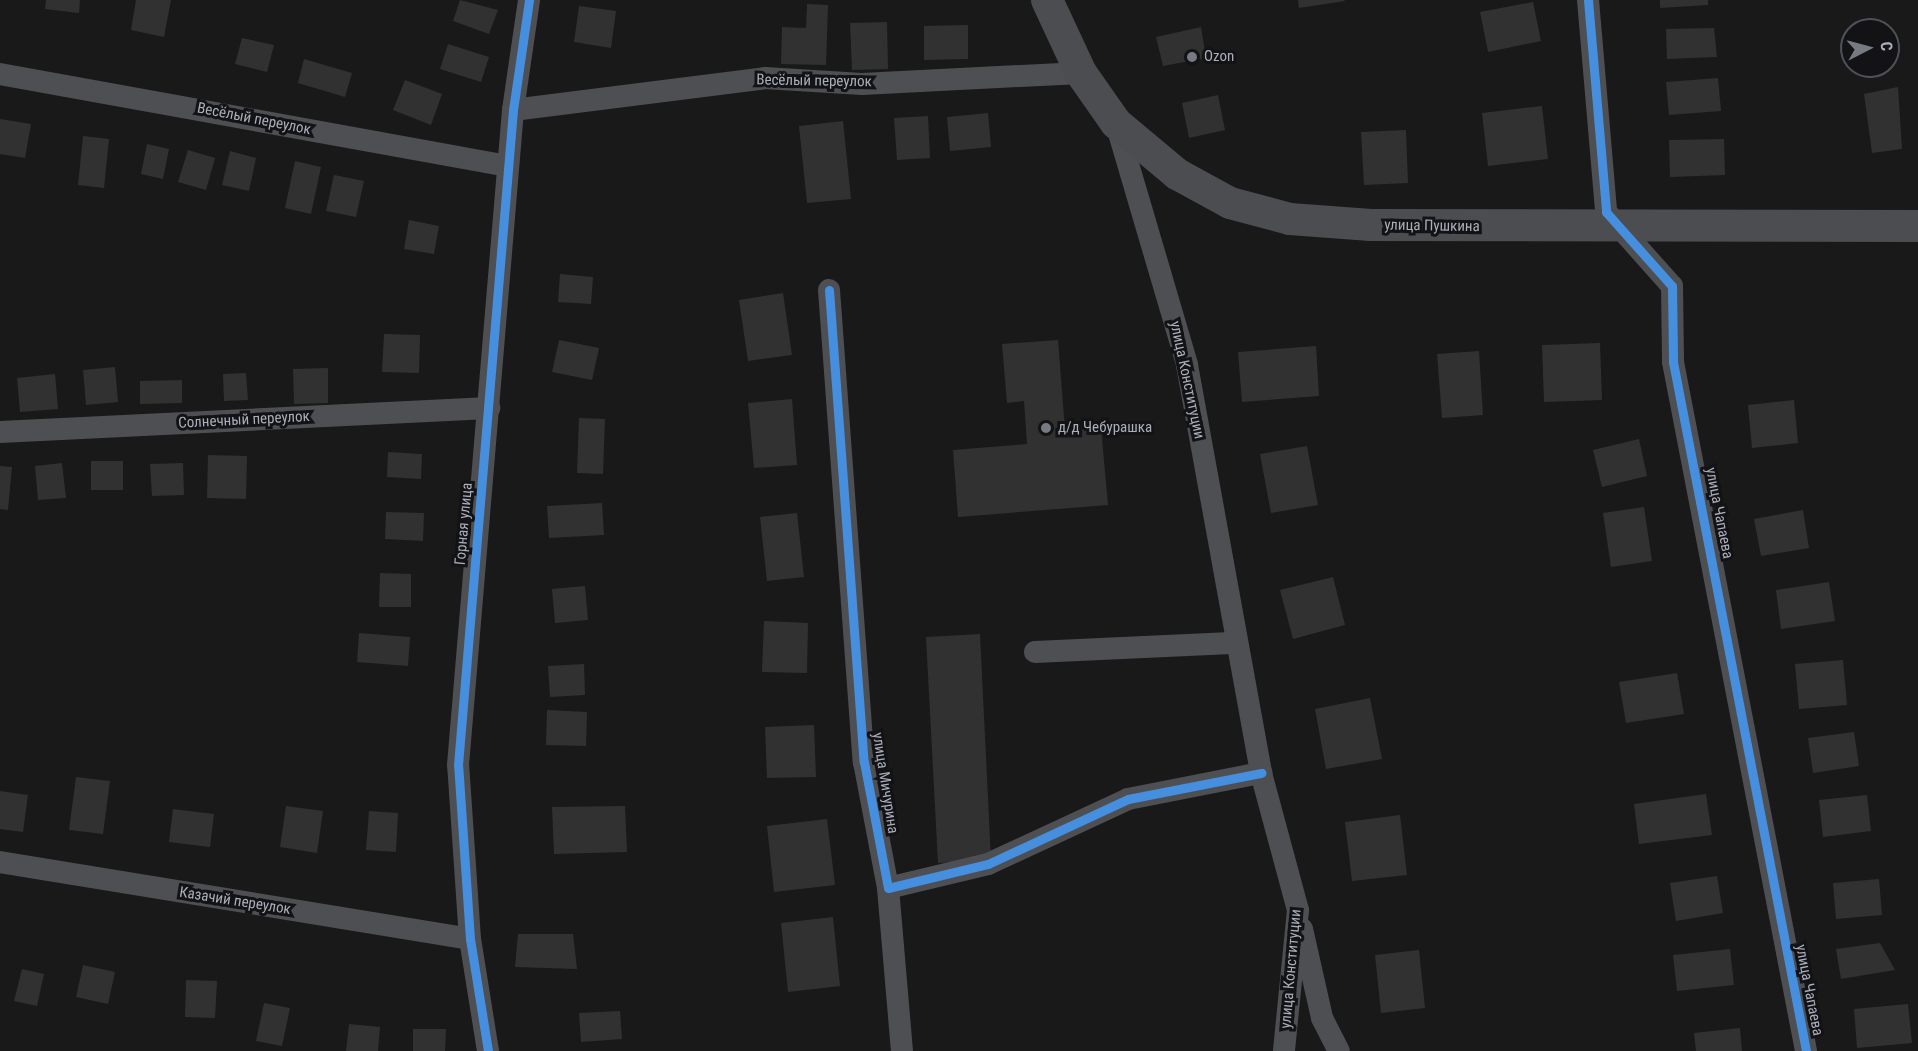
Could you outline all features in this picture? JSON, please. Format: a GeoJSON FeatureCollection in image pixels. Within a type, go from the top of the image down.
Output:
{"type":"FeatureCollection","features":[{"type":"Feature","properties":{"kind":"main road","name":"улица Пушкина"},"geometry":{"type":"LineString","coordinates":[[1047,0],[1081,73],[1116,123],[1177,174],[1230,203],[1290,219],[1371,225],[1918,226]]}},
{"type":"Feature","properties":{"kind":"street","name":"Горная улица"},"geometry":{"type":"LineString","coordinates":[[488,1051],[470,939],[458,765],[513,110],[529,0]]}},
{"type":"Feature","properties":{"kind":"street","name":"улица Чапаева"},"geometry":{"type":"LineString","coordinates":[[1588,0],[1606,212],[1672,285],[1673,362],[1806,1051]]}},
{"type":"Feature","properties":{"kind":"street","name":"Весёлый переулок"},"geometry":{"type":"LineString","coordinates":[[513,110],[765,78],[862,84],[1081,73]]}},
{"type":"Feature","properties":{"kind":"street","name":"Весёлый переулок"},"geometry":{"type":"LineString","coordinates":[[0,74],[508,166]]}},
{"type":"Feature","properties":{"kind":"street","name":"улица Конституции"},"geometry":{"type":"LineString","coordinates":[[1116,123],[1187,365],[1261,773],[1298,910],[1284,1051]]}},
{"type":"Feature","properties":{"kind":"street","name":"улица Мичурина"},"geometry":{"type":"LineString","coordinates":[[829,290],[864,762],[888,888],[902,1051]]}},
{"type":"Feature","properties":{"kind":"street","name":"Солнечный переулок"},"geometry":{"type":"LineString","coordinates":[[0,432],[489,408]]}},
{"type":"Feature","properties":{"kind":"street"},"geometry":{"type":"LineString","coordinates":[[1035,652],[1237,643]]}},
{"type":"Feature","properties":{"kind":"street"},"geometry":{"type":"LineString","coordinates":[[888,888],[988,864],[1128,799],[1261,773]]}},
{"type":"Feature","properties":{"kind":"street","name":"Казачий переулок"},"geometry":{"type":"LineString","coordinates":[[0,862],[470,939]]}},
{"type":"Feature","properties":{"kind":"street"},"geometry":{"type":"LineString","coordinates":[[1298,910],[1322,1018],[1339,1051]]}},
{"type":"Feature","properties":{"kind":"building"},"geometry":{"type":"Polygon","coordinates":[[[46,0],[80,0],[79,13],[45,9],[46,0]]]}},
{"type":"Feature","properties":{"kind":"building"},"geometry":{"type":"Polygon","coordinates":[[[136,0],[171,0],[164,37],[131,30],[136,0]]]}},
{"type":"Feature","properties":{"kind":"building"},"geometry":{"type":"Polygon","coordinates":[[[460,0],[498,10],[489,34],[453,21],[460,0]]]}},
{"type":"Feature","properties":{"kind":"building"},"geometry":{"type":"Polygon","coordinates":[[[1298,0],[1344,0],[1345,1],[1299,8],[1298,0]]]}},
{"type":"Feature","properties":{"kind":"building"},"geometry":{"type":"Polygon","coordinates":[[[1660,0],[1708,0],[1708,5],[1660,8],[1660,0]]]}},
{"type":"Feature","properties":{"kind":"building"},"geometry":{"type":"Polygon","coordinates":[[[1533,2],[1541,41],[1488,52],[1480,12],[1533,2]]]}},
{"type":"Feature","properties":{"kind":"building"},"geometry":{"type":"Polygon","coordinates":[[[807,4],[828,5],[826,65],[781,64],[782,27],[806,28],[807,4]]]}},
{"type":"Feature","properties":{"kind":"building"},"geometry":{"type":"Polygon","coordinates":[[[579,6],[616,11],[611,48],[574,42],[579,6]]]}},
{"type":"Feature","properties":{"kind":"building"},"geometry":{"type":"Polygon","coordinates":[[[887,22],[888,69],[852,70],[850,23],[887,22]]]}},
{"type":"Feature","properties":{"kind":"building"},"geometry":{"type":"Polygon","coordinates":[[[968,25],[968,59],[924,60],[924,26],[968,25]]]}},
{"type":"Feature","properties":{"kind":"building"},"geometry":{"type":"Polygon","coordinates":[[[1201,27],[1206,58],[1163,66],[1156,37],[1201,27]]]}},
{"type":"Feature","properties":{"kind":"building"},"geometry":{"type":"Polygon","coordinates":[[[1714,28],[1717,57],[1667,59],[1666,29],[1714,28]]]}},
{"type":"Feature","properties":{"kind":"building"},"geometry":{"type":"Polygon","coordinates":[[[242,38],[274,45],[267,72],[235,64],[242,38]]]}},
{"type":"Feature","properties":{"kind":"building"},"geometry":{"type":"Polygon","coordinates":[[[448,44],[489,57],[481,82],[440,69],[448,44]]]}},
{"type":"Feature","properties":{"kind":"building"},"geometry":{"type":"Polygon","coordinates":[[[304,59],[352,73],[345,97],[298,83],[304,59]]]}},
{"type":"Feature","properties":{"kind":"building"},"geometry":{"type":"Polygon","coordinates":[[[1718,78],[1721,111],[1669,115],[1666,82],[1718,78]]]}},
{"type":"Feature","properties":{"kind":"building"},"geometry":{"type":"Polygon","coordinates":[[[405,80],[442,94],[431,125],[393,110],[405,80]]]}},
{"type":"Feature","properties":{"kind":"building"},"geometry":{"type":"Polygon","coordinates":[[[1898,87],[1902,149],[1872,153],[1864,94],[1898,87]]]}},
{"type":"Feature","properties":{"kind":"building"},"geometry":{"type":"Polygon","coordinates":[[[1218,95],[1225,130],[1189,138],[1182,103],[1218,95]]]}},
{"type":"Feature","properties":{"kind":"building"},"geometry":{"type":"Polygon","coordinates":[[[1542,106],[1548,159],[1488,166],[1482,113],[1542,106]]]}},
{"type":"Feature","properties":{"kind":"building"},"geometry":{"type":"Polygon","coordinates":[[[988,113],[991,147],[950,151],[947,117],[988,113]]]}},
{"type":"Feature","properties":{"kind":"building"},"geometry":{"type":"Polygon","coordinates":[[[928,116],[930,158],[897,160],[894,118],[928,116]]]}},
{"type":"Feature","properties":{"kind":"building"},"geometry":{"type":"Polygon","coordinates":[[[0,119],[31,124],[25,158],[0,154],[0,119]]]}},
{"type":"Feature","properties":{"kind":"building"},"geometry":{"type":"Polygon","coordinates":[[[843,121],[851,199],[807,203],[799,126],[843,121]]]}},
{"type":"Feature","properties":{"kind":"building"},"geometry":{"type":"Polygon","coordinates":[[[1406,130],[1408,183],[1364,185],[1361,132],[1406,130]]]}},
{"type":"Feature","properties":{"kind":"building"},"geometry":{"type":"Polygon","coordinates":[[[83,136],[109,139],[104,188],[78,185],[83,136]]]}},
{"type":"Feature","properties":{"kind":"building"},"geometry":{"type":"Polygon","coordinates":[[[1724,139],[1725,175],[1670,177],[1669,140],[1724,139]]]}},
{"type":"Feature","properties":{"kind":"building"},"geometry":{"type":"Polygon","coordinates":[[[147,144],[169,149],[163,179],[141,174],[147,144]]]}},
{"type":"Feature","properties":{"kind":"building"},"geometry":{"type":"Polygon","coordinates":[[[188,150],[215,158],[206,190],[178,182],[188,150]]]}},
{"type":"Feature","properties":{"kind":"building"},"geometry":{"type":"Polygon","coordinates":[[[230,151],[256,158],[249,191],[222,185],[230,151]]]}},
{"type":"Feature","properties":{"kind":"building"},"geometry":{"type":"Polygon","coordinates":[[[295,161],[321,167],[311,214],[285,208],[295,161]]]}},
{"type":"Feature","properties":{"kind":"building"},"geometry":{"type":"Polygon","coordinates":[[[334,175],[364,181],[356,217],[326,211],[334,175]]]}},
{"type":"Feature","properties":{"kind":"building"},"geometry":{"type":"Polygon","coordinates":[[[409,220],[439,226],[434,254],[404,249],[409,220]]]}},
{"type":"Feature","properties":{"kind":"building"},"geometry":{"type":"Polygon","coordinates":[[[560,274],[593,277],[591,304],[558,302],[560,274]]]}},
{"type":"Feature","properties":{"kind":"building"},"geometry":{"type":"Polygon","coordinates":[[[783,293],[792,355],[748,361],[739,300],[783,293]]]}},
{"type":"Feature","properties":{"kind":"building"},"geometry":{"type":"Polygon","coordinates":[[[384,334],[420,335],[419,373],[382,372],[384,334]]]}},
{"type":"Feature","properties":{"kind":"building"},"geometry":{"type":"Polygon","coordinates":[[[559,340],[599,348],[592,380],[552,372],[559,340]]]}},
{"type":"Feature","properties":{"kind":"building","name":"д/д Чебурашка"},"geometry":{"type":"Polygon","coordinates":[[[1058,340],[1065,430],[1101,427],[1108,505],[958,517],[953,450],[1027,444],[1024,401],[1007,403],[1002,344],[1058,340]]]}},
{"type":"Feature","properties":{"kind":"building"},"geometry":{"type":"Polygon","coordinates":[[[1600,343],[1602,400],[1544,402],[1542,345],[1600,343]]]}},
{"type":"Feature","properties":{"kind":"building"},"geometry":{"type":"Polygon","coordinates":[[[1316,346],[1319,396],[1242,402],[1238,352],[1316,346]]]}},
{"type":"Feature","properties":{"kind":"building"},"geometry":{"type":"Polygon","coordinates":[[[1479,351],[1483,415],[1442,418],[1437,354],[1479,351]]]}},
{"type":"Feature","properties":{"kind":"building"},"geometry":{"type":"Polygon","coordinates":[[[115,367],[118,402],[86,405],[83,370],[115,367]]]}},
{"type":"Feature","properties":{"kind":"building"},"geometry":{"type":"Polygon","coordinates":[[[328,368],[328,403],[294,404],[293,369],[328,368]]]}},
{"type":"Feature","properties":{"kind":"building"},"geometry":{"type":"Polygon","coordinates":[[[246,373],[248,400],[224,401],[223,374],[246,373]]]}},
{"type":"Feature","properties":{"kind":"building"},"geometry":{"type":"Polygon","coordinates":[[[55,374],[58,409],[20,412],[17,378],[55,374]]]}},
{"type":"Feature","properties":{"kind":"building"},"geometry":{"type":"Polygon","coordinates":[[[182,380],[182,403],[140,404],[140,381],[182,380]]]}},
{"type":"Feature","properties":{"kind":"building"},"geometry":{"type":"Polygon","coordinates":[[[792,399],[797,465],[754,468],[748,403],[792,399]]]}},
{"type":"Feature","properties":{"kind":"building"},"geometry":{"type":"Polygon","coordinates":[[[1794,400],[1798,443],[1752,448],[1748,405],[1794,400]]]}},
{"type":"Feature","properties":{"kind":"building"},"geometry":{"type":"Polygon","coordinates":[[[579,418],[605,419],[603,474],[577,473],[579,418]]]}},
{"type":"Feature","properties":{"kind":"building"},"geometry":{"type":"Polygon","coordinates":[[[1639,439],[1647,476],[1602,487],[1593,450],[1639,439]]]}},
{"type":"Feature","properties":{"kind":"building"},"geometry":{"type":"Polygon","coordinates":[[[1307,446],[1318,505],[1271,513],[1260,454],[1307,446]]]}},
{"type":"Feature","properties":{"kind":"building"},"geometry":{"type":"Polygon","coordinates":[[[388,452],[422,454],[421,479],[387,477],[388,452]]]}},
{"type":"Feature","properties":{"kind":"building"},"geometry":{"type":"Polygon","coordinates":[[[208,455],[247,456],[246,499],[207,498],[208,455]]]}},
{"type":"Feature","properties":{"kind":"building"},"geometry":{"type":"Polygon","coordinates":[[[91,461],[123,461],[123,490],[91,490],[91,461]]]}},
{"type":"Feature","properties":{"kind":"building"},"geometry":{"type":"Polygon","coordinates":[[[62,463],[66,498],[38,500],[35,466],[62,463]]]}},
{"type":"Feature","properties":{"kind":"building"},"geometry":{"type":"Polygon","coordinates":[[[183,463],[184,495],[152,496],[150,464],[183,463]]]}},
{"type":"Feature","properties":{"kind":"building"},"geometry":{"type":"Polygon","coordinates":[[[0,466],[12,467],[8,510],[0,509],[0,466]]]}},
{"type":"Feature","properties":{"kind":"building"},"geometry":{"type":"Polygon","coordinates":[[[602,503],[604,535],[549,538],[547,506],[602,503]]]}},
{"type":"Feature","properties":{"kind":"building"},"geometry":{"type":"Polygon","coordinates":[[[1644,507],[1652,561],[1611,567],[1603,513],[1644,507]]]}},
{"type":"Feature","properties":{"kind":"building"},"geometry":{"type":"Polygon","coordinates":[[[1803,510],[1809,548],[1761,556],[1754,519],[1803,510]]]}},
{"type":"Feature","properties":{"kind":"building"},"geometry":{"type":"Polygon","coordinates":[[[386,512],[424,513],[423,541],[385,539],[386,512]]]}},
{"type":"Feature","properties":{"kind":"building"},"geometry":{"type":"Polygon","coordinates":[[[797,513],[804,577],[767,581],[760,517],[797,513]]]}},
{"type":"Feature","properties":{"kind":"building"},"geometry":{"type":"Polygon","coordinates":[[[380,573],[411,574],[411,607],[379,607],[380,573]]]}},
{"type":"Feature","properties":{"kind":"building"},"geometry":{"type":"Polygon","coordinates":[[[1333,577],[1345,625],[1293,639],[1280,590],[1333,577]]]}},
{"type":"Feature","properties":{"kind":"building"},"geometry":{"type":"Polygon","coordinates":[[[1829,582],[1835,621],[1781,629],[1776,590],[1829,582]]]}},
{"type":"Feature","properties":{"kind":"building"},"geometry":{"type":"Polygon","coordinates":[[[585,586],[588,620],[555,623],[552,589],[585,586]]]}},
{"type":"Feature","properties":{"kind":"building"},"geometry":{"type":"Polygon","coordinates":[[[764,621],[808,623],[807,673],[762,672],[764,621]]]}},
{"type":"Feature","properties":{"kind":"building"},"geometry":{"type":"Polygon","coordinates":[[[359,633],[410,637],[408,666],[357,662],[359,633]]]}},
{"type":"Feature","properties":{"kind":"building"},"geometry":{"type":"Polygon","coordinates":[[[980,634],[991,860],[938,863],[926,637],[980,634]]]}},
{"type":"Feature","properties":{"kind":"building"},"geometry":{"type":"Polygon","coordinates":[[[1843,660],[1847,705],[1799,709],[1795,664],[1843,660]]]}},
{"type":"Feature","properties":{"kind":"building"},"geometry":{"type":"Polygon","coordinates":[[[584,664],[585,695],[550,697],[548,666],[584,664]]]}},
{"type":"Feature","properties":{"kind":"building"},"geometry":{"type":"Polygon","coordinates":[[[1677,673],[1684,714],[1626,723],[1619,682],[1677,673]]]}},
{"type":"Feature","properties":{"kind":"building"},"geometry":{"type":"Polygon","coordinates":[[[1370,698],[1382,759],[1326,769],[1315,709],[1370,698]]]}},
{"type":"Feature","properties":{"kind":"building"},"geometry":{"type":"Polygon","coordinates":[[[547,710],[587,712],[586,746],[546,745],[547,710]]]}},
{"type":"Feature","properties":{"kind":"building"},"geometry":{"type":"Polygon","coordinates":[[[814,725],[816,777],[767,778],[765,727],[814,725]]]}},
{"type":"Feature","properties":{"kind":"building"},"geometry":{"type":"Polygon","coordinates":[[[1854,732],[1859,766],[1813,773],[1808,738],[1854,732]]]}},
{"type":"Feature","properties":{"kind":"building"},"geometry":{"type":"Polygon","coordinates":[[[76,777],[110,781],[103,834],[69,830],[76,777]]]}},
{"type":"Feature","properties":{"kind":"building"},"geometry":{"type":"Polygon","coordinates":[[[0,791],[28,795],[23,832],[0,829],[0,791]]]}},
{"type":"Feature","properties":{"kind":"building"},"geometry":{"type":"Polygon","coordinates":[[[1706,794],[1712,835],[1639,844],[1634,804],[1706,794]]]}},
{"type":"Feature","properties":{"kind":"building"},"geometry":{"type":"Polygon","coordinates":[[[1867,795],[1871,831],[1823,837],[1819,800],[1867,795]]]}},
{"type":"Feature","properties":{"kind":"building"},"geometry":{"type":"Polygon","coordinates":[[[286,806],[323,811],[317,853],[280,847],[286,806]]]}},
{"type":"Feature","properties":{"kind":"building"},"geometry":{"type":"Polygon","coordinates":[[[625,806],[627,852],[554,854],[552,807],[625,806]]]}},
{"type":"Feature","properties":{"kind":"building"},"geometry":{"type":"Polygon","coordinates":[[[173,809],[214,814],[210,847],[169,842],[173,809]]]}},
{"type":"Feature","properties":{"kind":"building"},"geometry":{"type":"Polygon","coordinates":[[[369,811],[398,813],[396,852],[366,850],[369,811]]]}},
{"type":"Feature","properties":{"kind":"building"},"geometry":{"type":"Polygon","coordinates":[[[1400,815],[1407,875],[1352,881],[1345,822],[1400,815]]]}},
{"type":"Feature","properties":{"kind":"building"},"geometry":{"type":"Polygon","coordinates":[[[827,819],[835,885],[774,892],[767,826],[827,819]]]}},
{"type":"Feature","properties":{"kind":"building"},"geometry":{"type":"Polygon","coordinates":[[[1717,876],[1723,913],[1676,921],[1670,883],[1717,876]]]}},
{"type":"Feature","properties":{"kind":"building"},"geometry":{"type":"Polygon","coordinates":[[[1879,879],[1882,915],[1836,919],[1833,883],[1879,879]]]}},
{"type":"Feature","properties":{"kind":"building"},"geometry":{"type":"Polygon","coordinates":[[[833,917],[840,986],[788,992],[781,923],[833,917]]]}},
{"type":"Feature","properties":{"kind":"building"},"geometry":{"type":"Polygon","coordinates":[[[518,934],[573,934],[577,969],[515,967],[518,934]]]}},
{"type":"Feature","properties":{"kind":"building"},"geometry":{"type":"Polygon","coordinates":[[[1880,943],[1895,970],[1841,979],[1836,949],[1880,943]]]}},
{"type":"Feature","properties":{"kind":"building"},"geometry":{"type":"Polygon","coordinates":[[[1730,949],[1734,985],[1677,991],[1673,955],[1730,949]]]}},
{"type":"Feature","properties":{"kind":"building"},"geometry":{"type":"Polygon","coordinates":[[[1419,950],[1425,1008],[1381,1013],[1375,955],[1419,950]]]}},
{"type":"Feature","properties":{"kind":"building"},"geometry":{"type":"Polygon","coordinates":[[[83,965],[115,972],[108,1004],[76,997],[83,965]]]}},
{"type":"Feature","properties":{"kind":"building"},"geometry":{"type":"Polygon","coordinates":[[[22,969],[44,974],[37,1006],[14,1001],[22,969]]]}},
{"type":"Feature","properties":{"kind":"building"},"geometry":{"type":"Polygon","coordinates":[[[186,980],[217,981],[215,1018],[185,1017],[186,980]]]}},
{"type":"Feature","properties":{"kind":"building"},"geometry":{"type":"Polygon","coordinates":[[[264,1003],[290,1008],[282,1046],[256,1041],[264,1003]]]}},
{"type":"Feature","properties":{"kind":"building"},"geometry":{"type":"Polygon","coordinates":[[[1908,1004],[1912,1043],[1857,1048],[1854,1009],[1908,1004]]]}},
{"type":"Feature","properties":{"kind":"building"},"geometry":{"type":"Polygon","coordinates":[[[620,1011],[622,1039],[581,1042],[579,1013],[620,1011]]]}},
{"type":"Feature","properties":{"kind":"building"},"geometry":{"type":"Polygon","coordinates":[[[349,1024],[380,1027],[378,1051],[346,1051],[349,1024]]]}},
{"type":"Feature","properties":{"kind":"building"},"geometry":{"type":"Polygon","coordinates":[[[1740,1028],[1742,1051],[1696,1051],[1694,1033],[1740,1028]]]}},
{"type":"Feature","properties":{"kind":"building"},"geometry":{"type":"Polygon","coordinates":[[[413,1029],[446,1029],[445,1051],[413,1051],[413,1029]]]}},
{"type":"Feature","properties":{"kind":"cycle path"},"geometry":{"type":"LineString","coordinates":[[488,1051],[470,939],[458,765],[513,110],[529,0]]}},
{"type":"Feature","properties":{"kind":"cycle path"},"geometry":{"type":"LineString","coordinates":[[1588,0],[1606,212],[1672,286],[1673,362],[1806,1051]]}},
{"type":"Feature","properties":{"kind":"cycle path"},"geometry":{"type":"LineString","coordinates":[[829,290],[864,762],[888,888],[988,864],[1128,799],[1261,773]]}},
{"type":"Feature","properties":{"kind":"place","name":"Ozon"},"geometry":{"type":"Point","coordinates":[1192,57]}},
{"type":"Feature","properties":{"kind":"place","name":"д/д Чебурашка"},"geometry":{"type":"Point","coordinates":[1046,428]}}]}
